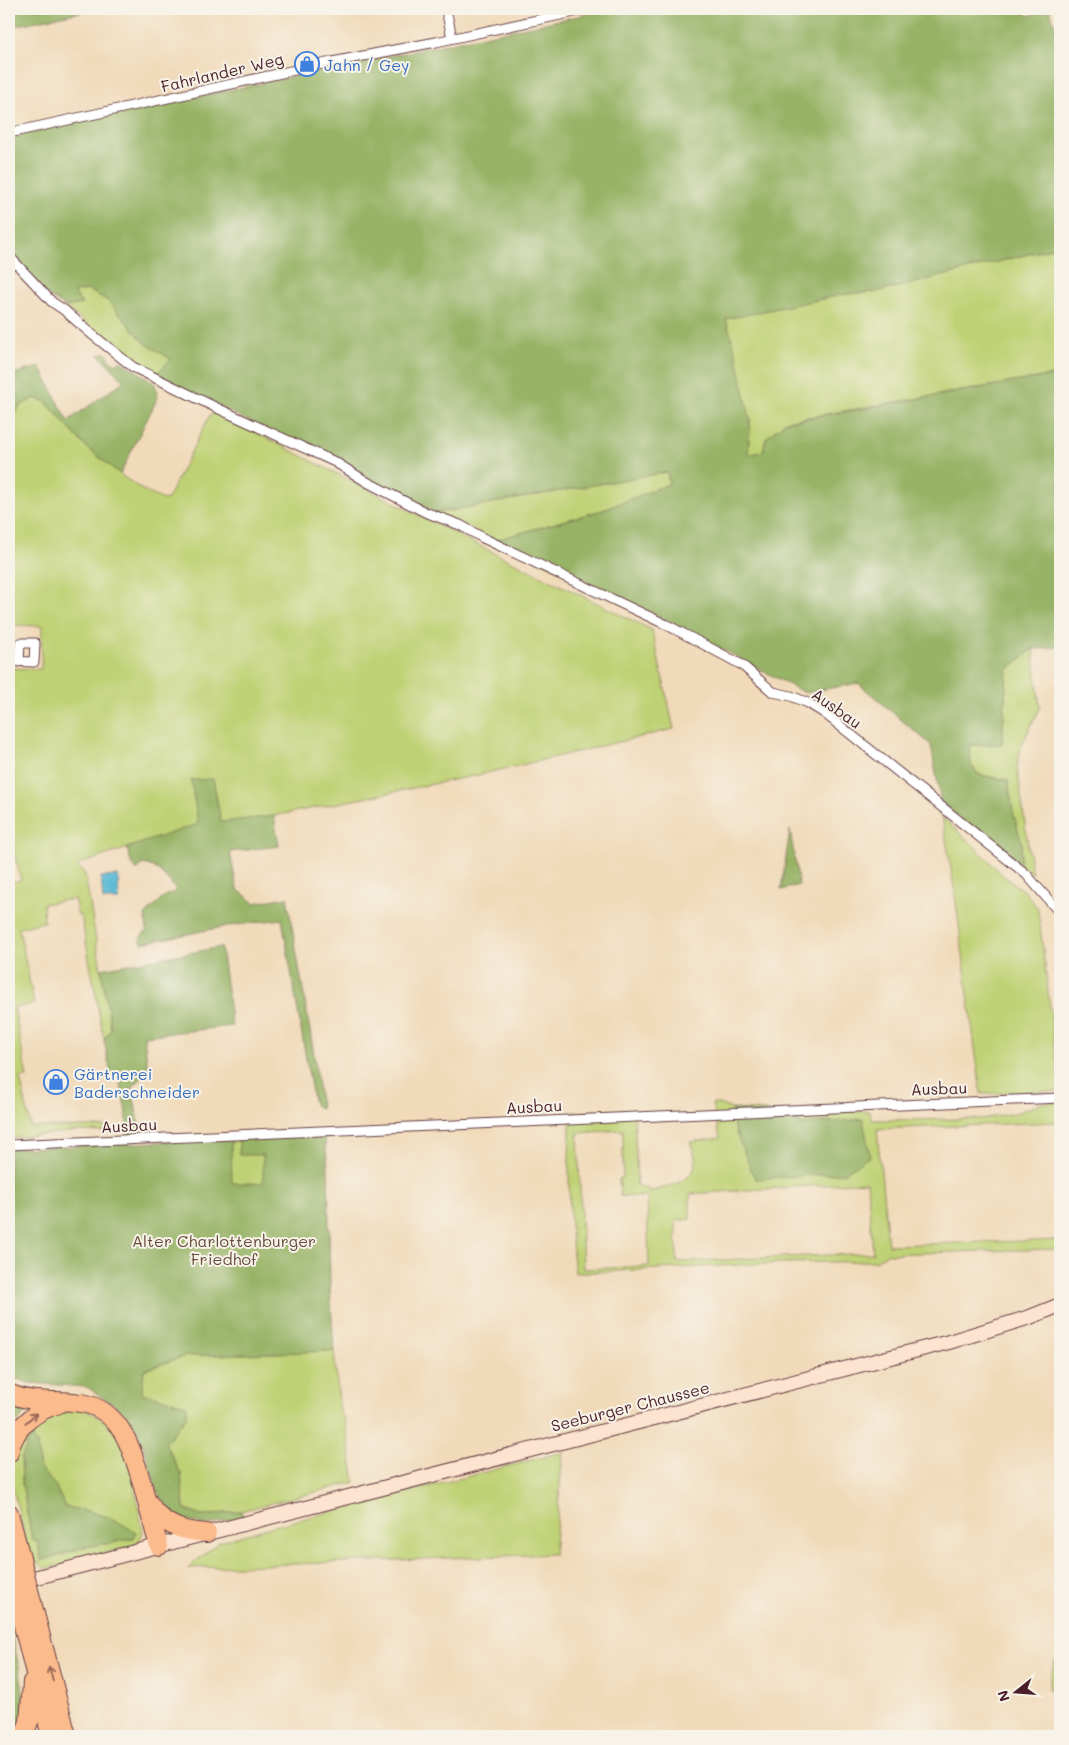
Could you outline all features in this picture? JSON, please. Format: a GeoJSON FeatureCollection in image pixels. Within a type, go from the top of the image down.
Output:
{"type":"FeatureCollection","features":[{"type":"Feature","properties":{"kind":"highway"},"geometry":{"type":"LineString","coordinates":[[9,1393],[31,1399],[89,1405],[110,1416],[117,1424],[130,1447],[158,1546]]}},
{"type":"Feature","properties":{"kind":"highway"},"geometry":{"type":"LineString","coordinates":[[9,1453],[15,1436],[28,1419],[37,1412],[69,1402]]}},
{"type":"Feature","properties":{"kind":"highway"},"geometry":{"type":"LineString","coordinates":[[145,1496],[155,1512],[173,1526],[185,1531],[207,1533]]}},
{"type":"Feature","properties":{"kind":"highway"},"geometry":{"type":"LineString","coordinates":[[9,1498],[15,1564],[25,1604],[67,1736]]}},
{"type":"Feature","properties":{"kind":"highway"},"geometry":{"type":"LineString","coordinates":[[23,1736],[28,1722],[32,1687],[31,1657],[25,1604]]}},
{"type":"Feature","properties":{"kind":"highway"},"geometry":{"type":"LineString","coordinates":[[31,1657],[51,1736]]}},
{"type":"Feature","properties":{"kind":"main road","name":"Seeburger Chaussee"},"geometry":{"type":"LineString","coordinates":[[9,1585],[949,1342],[1006,1325],[1060,1305]]}},
{"type":"Feature","properties":{"kind":"street"},"geometry":{"type":"LineString","coordinates":[[446,9],[452,38]]}},
{"type":"Feature","properties":{"kind":"street","name":"Fahrlander Weg"},"geometry":{"type":"LineString","coordinates":[[9,133],[588,9]]}},
{"type":"Feature","properties":{"kind":"street","name":"Ausbau"},"geometry":{"type":"LineString","coordinates":[[9,256],[52,302],[133,367],[335,462],[367,482],[425,512],[460,525],[483,538],[669,626],[742,665],[774,692],[808,703],[824,713],[1026,874],[1060,913]]}},
{"type":"Feature","properties":{"kind":"street"},"geometry":{"type":"LineString","coordinates":[[9,661],[19,662]]}},
{"type":"Feature","properties":{"kind":"street","name":"Ausbau"},"geometry":{"type":"LineString","coordinates":[[9,1145],[1060,1098]]}},
{"type":"Feature","properties":{"kind":"green space"},"geometry":{"type":"Polygon","coordinates":[[[9,9],[95,9],[9,27],[9,9]]]}},
{"type":"Feature","properties":{"kind":"green space"},"geometry":{"type":"Polygon","coordinates":[[[611,9],[1025,9],[1027,16],[1050,10],[1060,44],[1060,246],[875,292],[846,294],[726,319],[737,357],[750,420],[748,455],[763,451],[766,438],[785,422],[1060,374],[1060,647],[1033,649],[1007,670],[1002,744],[969,745],[971,765],[979,775],[1008,780],[1013,812],[1022,844],[1020,865],[941,803],[931,745],[858,683],[805,693],[671,622],[495,540],[603,510],[669,484],[667,472],[436,513],[155,375],[171,359],[145,343],[107,300],[88,290],[74,292],[82,304],[65,307],[44,292],[9,253],[9,137],[611,9]]]}},
{"type":"Feature","properties":{"kind":"green space"},"geometry":{"type":"Polygon","coordinates":[[[1060,246],[1060,374],[785,421],[763,451],[748,455],[750,420],[726,318],[846,294],[875,292],[1060,246]]]}},
{"type":"Feature","properties":{"kind":"green space"},"geometry":{"type":"Polygon","coordinates":[[[88,290],[107,300],[145,343],[171,359],[155,375],[122,355],[65,307],[81,304],[73,292],[88,290]]]}},
{"type":"Feature","properties":{"kind":"green space"},"geometry":{"type":"Polygon","coordinates":[[[105,353],[109,356],[108,359],[116,364],[120,361],[148,378],[155,384],[158,397],[120,474],[84,445],[46,402],[34,398],[20,406],[9,421],[9,375],[40,367],[68,421],[124,381],[99,355],[105,353]]]}},
{"type":"Feature","properties":{"kind":"green space"},"geometry":{"type":"Polygon","coordinates":[[[34,398],[46,402],[84,445],[125,478],[144,491],[164,500],[167,499],[210,415],[215,412],[482,547],[652,630],[674,729],[483,774],[274,816],[221,823],[213,779],[199,824],[77,865],[85,874],[111,1029],[104,1040],[81,916],[78,916],[74,899],[43,904],[44,922],[19,928],[34,1004],[14,1008],[27,1077],[20,1078],[31,1127],[109,1127],[110,1132],[79,1131],[9,1138],[9,1035],[11,1034],[9,1023],[9,883],[21,880],[9,834],[9,668],[41,669],[42,626],[9,625],[9,421],[20,406],[34,398]]]}},
{"type":"Feature","properties":{"kind":"green space"},"geometry":{"type":"Polygon","coordinates":[[[667,472],[669,484],[603,510],[495,540],[436,513],[667,472]]]}},
{"type":"Feature","properties":{"kind":"green space"},"geometry":{"type":"Polygon","coordinates":[[[1033,649],[1040,708],[1021,746],[1017,767],[1032,873],[1020,865],[1008,780],[979,775],[971,765],[969,745],[1002,744],[1007,670],[1033,649]]]}},
{"type":"Feature","properties":{"kind":"green space"},"geometry":{"type":"Polygon","coordinates":[[[213,779],[221,822],[274,816],[279,846],[230,852],[237,889],[255,903],[287,897],[313,1048],[321,1108],[314,1105],[282,919],[228,926],[142,943],[140,938],[147,930],[145,915],[166,895],[177,891],[162,873],[154,867],[142,864],[137,871],[131,862],[127,848],[198,824],[191,780],[213,779]]]}},
{"type":"Feature","properties":{"kind":"green space"},"geometry":{"type":"Polygon","coordinates":[[[942,817],[1004,876],[1026,893],[1038,909],[1060,1091],[981,1094],[954,887],[942,817]]]}},
{"type":"Feature","properties":{"kind":"green space"},"geometry":{"type":"Polygon","coordinates":[[[790,830],[799,885],[781,890],[790,830]]]}},
{"type":"Feature","properties":{"kind":"green space"},"geometry":{"type":"Polygon","coordinates":[[[221,947],[232,1026],[144,1036],[148,1071],[132,1088],[141,1136],[125,1136],[127,1119],[120,1078],[111,1075],[104,1040],[111,1029],[101,969],[221,947]]]}},
{"type":"Feature","properties":{"kind":"green space"},"geometry":{"type":"Polygon","coordinates":[[[1060,1102],[1060,1122],[877,1129],[888,1245],[1060,1240],[1060,1249],[886,1254],[876,1261],[784,1263],[575,1273],[569,1193],[571,1112],[634,1110],[637,1185],[652,1191],[681,1181],[692,1172],[695,1165],[695,1157],[690,1142],[720,1138],[712,1104],[719,1104],[732,1109],[734,1128],[756,1179],[832,1121],[800,1125],[795,1113],[869,1111],[872,1120],[982,1119],[1015,1113],[1043,1103],[1060,1102]],[[623,1130],[578,1133],[583,1269],[649,1266],[647,1197],[620,1196],[619,1179],[623,1177],[623,1130]],[[867,1182],[690,1194],[690,1219],[676,1221],[677,1262],[873,1253],[867,1182]]]}},
{"type":"Feature","properties":{"kind":"green space"},"geometry":{"type":"Polygon","coordinates":[[[732,1109],[795,1113],[800,1125],[863,1119],[870,1156],[844,1173],[755,1179],[734,1128],[732,1109]]]}},
{"type":"Feature","properties":{"kind":"green space","name":"Alter Charlottenburger Friedhof"},"geometry":{"type":"Polygon","coordinates":[[[324,1135],[328,1166],[330,1288],[334,1351],[185,1356],[144,1370],[142,1393],[187,1405],[186,1417],[165,1443],[181,1474],[184,1509],[202,1516],[241,1511],[243,1517],[208,1525],[185,1521],[171,1511],[159,1495],[138,1431],[113,1404],[87,1387],[30,1383],[9,1377],[9,1149],[231,1139],[232,1183],[263,1183],[263,1155],[239,1155],[239,1139],[324,1135]]]}},
{"type":"Feature","properties":{"kind":"green space","name":"Alter Charlottenburger Friedhof"},"geometry":{"type":"Polygon","coordinates":[[[323,1137],[330,1351],[334,1351],[340,1413],[344,1417],[355,1482],[241,1511],[202,1516],[184,1509],[181,1474],[165,1443],[186,1417],[141,1393],[144,1370],[185,1356],[293,1352],[113,1147],[323,1137]]]}},
{"type":"Feature","properties":{"kind":"green space"},"geometry":{"type":"Polygon","coordinates":[[[9,1400],[27,1405],[27,1411],[9,1432],[9,1400]]]}},
{"type":"Feature","properties":{"kind":"green space"},"geometry":{"type":"Polygon","coordinates":[[[64,1407],[89,1411],[115,1428],[131,1468],[143,1532],[139,1542],[130,1547],[45,1569],[40,1564],[34,1563],[32,1555],[29,1555],[12,1484],[11,1455],[21,1432],[64,1407]],[[37,1444],[22,1483],[32,1540],[59,1556],[84,1547],[134,1538],[111,1518],[65,1507],[55,1485],[40,1469],[37,1444]]]}},
{"type":"Feature","properties":{"kind":"green space"},"geometry":{"type":"Polygon","coordinates":[[[31,1435],[37,1444],[40,1469],[55,1485],[65,1507],[111,1518],[136,1532],[134,1538],[84,1547],[41,1561],[38,1542],[32,1540],[22,1483],[21,1459],[31,1435]]]}},
{"type":"Feature","properties":{"kind":"green space"},"geometry":{"type":"Polygon","coordinates":[[[563,1452],[554,1554],[188,1568],[219,1542],[563,1452]]]}},
{"type":"Feature","properties":{"kind":"green space"},"geometry":{"type":"Polygon","coordinates":[[[9,1626],[19,1666],[24,1698],[23,1714],[15,1736],[9,1736],[9,1626]]]}},
{"type":"Feature","properties":{"kind":"green space"},"geometry":{"type":"Polygon","coordinates":[[[1060,1652],[1060,1689],[1048,1689],[1054,1662],[1060,1652]]]}},
{"type":"Feature","properties":{"kind":"water"},"geometry":{"type":"Polygon","coordinates":[[[118,876],[119,900],[103,900],[101,877],[118,876]]]}},
{"type":"Feature","properties":{"kind":"place","name":"Jahn / Gey"},"geometry":{"type":"Point","coordinates":[307,64]}},
{"type":"Feature","properties":{"kind":"place","name":"Gärtnerei Baderschneider"},"geometry":{"type":"Point","coordinates":[56,1082]}}]}
